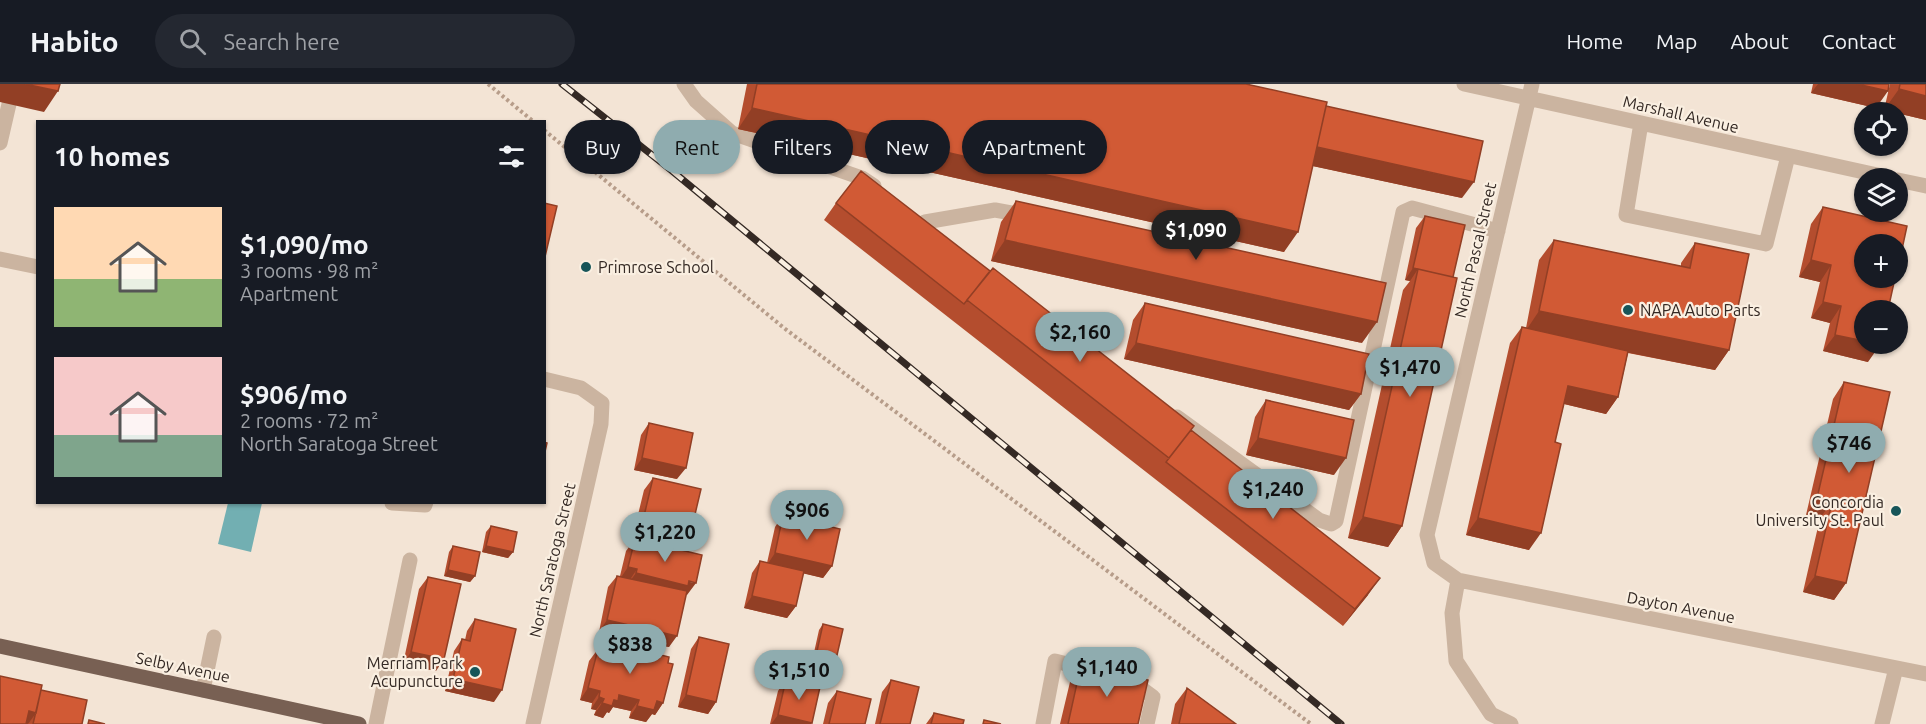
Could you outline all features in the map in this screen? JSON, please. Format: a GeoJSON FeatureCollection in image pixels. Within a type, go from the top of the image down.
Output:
{"type":"FeatureCollection","features":[{"type":"Feature","properties":{"kind":"main road","name":"Selby Avenue"},"geometry":{"type":"LineString","coordinates":[[0,645],[359,724]]}},
{"type":"Feature","properties":{"kind":"street"},"geometry":{"type":"LineString","coordinates":[[684,84],[696,101],[732,133],[862,178],[890,197]]}},
{"type":"Feature","properties":{"kind":"street","name":"Marshall Avenue"},"geometry":{"type":"LineString","coordinates":[[1464,84],[1530,91],[1641,123],[1854,170]]}},
{"type":"Feature","properties":{"kind":"street","name":"North Pascal Street"},"geometry":{"type":"LineString","coordinates":[[1434,563],[1427,535],[1530,91]]}},
{"type":"Feature","properties":{"kind":"street"},"geometry":{"type":"LineString","coordinates":[[0,143],[9,104]]}},
{"type":"Feature","properties":{"kind":"street"},"geometry":{"type":"LineString","coordinates":[[1641,123],[1626,215],[1766,244],[1788,156]]}},
{"type":"Feature","properties":{"kind":"street"},"geometry":{"type":"LineString","coordinates":[[1908,182],[1926,186]]}},
{"type":"Feature","properties":{"kind":"street"},"geometry":{"type":"LineString","coordinates":[[1166,409],[1319,520],[1331,524],[1336,521],[1381,286],[1403,212],[1412,208],[1498,231]]}},
{"type":"Feature","properties":{"kind":"street"},"geometry":{"type":"LineString","coordinates":[[943,236],[920,219],[994,210],[1042,219]]}},
{"type":"Feature","properties":{"kind":"street"},"geometry":{"type":"LineString","coordinates":[[0,260],[36,267]]}},
{"type":"Feature","properties":{"kind":"street","name":"North Saratoga Street"},"geometry":{"type":"LineString","coordinates":[[534,724],[602,424],[602,403],[581,388],[546,379]]}},
{"type":"Feature","properties":{"kind":"street"},"geometry":{"type":"LineString","coordinates":[[408,504],[425,504]]}},
{"type":"Feature","properties":{"kind":"street"},"geometry":{"type":"LineString","coordinates":[[376,724],[411,560]]}},
{"type":"Feature","properties":{"kind":"street","name":"Dayton Avenue"},"geometry":{"type":"LineString","coordinates":[[1434,563],[1458,580],[1926,674]]}},
{"type":"Feature","properties":{"kind":"street"},"geometry":{"type":"LineString","coordinates":[[1458,580],[1452,613],[1456,661],[1491,714],[1511,724]]}},
{"type":"Feature","properties":{"kind":"street"},"geometry":{"type":"LineString","coordinates":[[203,690],[214,637]]}},
{"type":"Feature","properties":{"kind":"street"},"geometry":{"type":"LineString","coordinates":[[1043,724],[1055,661],[1134,681],[1153,697],[1147,724]]}},
{"type":"Feature","properties":{"kind":"street"},"geometry":{"type":"LineString","coordinates":[[1882,724],[1896,668]]}},
{"type":"Feature","properties":{"kind":"path"},"geometry":{"type":"LineString","coordinates":[[488,84],[532,120]]}},
{"type":"Feature","properties":{"kind":"path"},"geometry":{"type":"LineString","coordinates":[[546,132],[784,328],[1311,724]]}},
{"type":"Feature","properties":{"kind":"water"},"geometry":{"type":"Polygon","coordinates":[[[228,504],[262,504],[251,552],[218,544],[228,504]]]}},
{"type":"Feature","properties":{"kind":"building"},"geometry":{"type":"Polygon","coordinates":[[[25,84],[60,84],[58,91],[25,84]]]}},
{"type":"Feature","properties":{"kind":"building"},"geometry":{"type":"Polygon","coordinates":[[[757,84],[1246,84],[1327,102],[1298,232],[1043,174],[1107,174],[1107,120],[962,120],[962,156],[950,153],[950,120],[865,120],[865,134],[853,131],[853,120],[805,120],[752,108],[757,84]]]}},
{"type":"Feature","properties":{"kind":"building"},"geometry":{"type":"Polygon","coordinates":[[[1857,84],[1889,84],[1888,91],[1857,84]]]}},
{"type":"Feature","properties":{"kind":"building"},"geometry":{"type":"Polygon","coordinates":[[[1900,84],[1926,84],[1926,96],[1899,89],[1900,84]]]}},
{"type":"Feature","properties":{"kind":"building"},"geometry":{"type":"Polygon","coordinates":[[[1326,106],[1483,141],[1474,182],[1317,147],[1326,106]]]}},
{"type":"Feature","properties":{"kind":"building"},"geometry":{"type":"Polygon","coordinates":[[[861,171],[990,271],[964,304],[836,203],[861,171]]]}},
{"type":"Feature","properties":{"kind":"building"},"geometry":{"type":"Polygon","coordinates":[[[1016,201],[1386,283],[1377,322],[1005,240],[1016,201]]]}},
{"type":"Feature","properties":{"kind":"building"},"geometry":{"type":"Polygon","coordinates":[[[546,203],[557,206],[546,253],[546,203]]]}},
{"type":"Feature","properties":{"kind":"building"},"geometry":{"type":"Polygon","coordinates":[[[1823,207],[1854,214],[1854,222],[1889,222],[1907,226],[1905,234],[1854,234],[1854,288],[1893,288],[1890,300],[1854,300],[1854,339],[1835,335],[1841,306],[1823,302],[1831,265],[1811,260],[1823,207]]]}},
{"type":"Feature","properties":{"kind":"building"},"geometry":{"type":"Polygon","coordinates":[[[1425,216],[1465,225],[1453,277],[1413,268],[1425,216]]]}},
{"type":"Feature","properties":{"kind":"building","name":"NAPA Auto Parts"},"geometry":{"type":"Polygon","coordinates":[[[1554,240],[1690,268],[1695,243],[1749,254],[1729,350],[1539,311],[1554,240]]]}},
{"type":"Feature","properties":{"kind":"building"},"geometry":{"type":"Polygon","coordinates":[[[993,268],[1194,426],[1169,458],[967,300],[993,268]]]}},
{"type":"Feature","properties":{"kind":"building"},"geometry":{"type":"Polygon","coordinates":[[[1418,269],[1457,278],[1402,526],[1363,517],[1418,269]]]}},
{"type":"Feature","properties":{"kind":"building"},"geometry":{"type":"Polygon","coordinates":[[[1145,303],[1369,354],[1361,394],[1136,343],[1145,303]]]}},
{"type":"Feature","properties":{"kind":"building"},"geometry":{"type":"Polygon","coordinates":[[[1522,327],[1628,351],[1618,397],[1568,386],[1555,442],[1561,444],[1541,533],[1478,518],[1522,327]]]}},
{"type":"Feature","properties":{"kind":"building"},"geometry":{"type":"Polygon","coordinates":[[[1844,382],[1890,392],[1846,583],[1815,576],[1832,502],[1817,498],[1844,382]]]}},
{"type":"Feature","properties":{"kind":"building"},"geometry":{"type":"Polygon","coordinates":[[[1266,400],[1354,420],[1346,458],[1258,438],[1266,400]]]}},
{"type":"Feature","properties":{"kind":"building"},"geometry":{"type":"Polygon","coordinates":[[[649,423],[693,433],[686,468],[642,458],[649,423]]]}},
{"type":"Feature","properties":{"kind":"building"},"geometry":{"type":"Polygon","coordinates":[[[1191,430],[1380,578],[1355,609],[1166,462],[1191,430]]]}},
{"type":"Feature","properties":{"kind":"building"},"geometry":{"type":"Polygon","coordinates":[[[653,478],[701,489],[692,527],[644,516],[653,478]]]}},
{"type":"Feature","properties":{"kind":"building"},"geometry":{"type":"Polygon","coordinates":[[[783,515],[840,529],[832,566],[775,553],[783,515]]]}},
{"type":"Feature","properties":{"kind":"building"},"geometry":{"type":"Polygon","coordinates":[[[491,526],[517,532],[513,552],[486,546],[491,526]]]}},
{"type":"Feature","properties":{"kind":"building"},"geometry":{"type":"Polygon","coordinates":[[[635,539],[702,555],[696,583],[689,581],[688,586],[636,573],[637,569],[628,567],[635,539]]]}},
{"type":"Feature","properties":{"kind":"building"},"geometry":{"type":"Polygon","coordinates":[[[453,546],[480,552],[475,576],[448,570],[453,546]]]}},
{"type":"Feature","properties":{"kind":"building"},"geometry":{"type":"Polygon","coordinates":[[[760,561],[804,571],[796,606],[752,596],[760,561]]]}},
{"type":"Feature","properties":{"kind":"building"},"geometry":{"type":"Polygon","coordinates":[[[617,576],[687,591],[677,636],[607,620],[617,576]]]}},
{"type":"Feature","properties":{"kind":"building"},"geometry":{"type":"Polygon","coordinates":[[[428,577],[461,584],[444,659],[411,652],[428,577]]]}},
{"type":"Feature","properties":{"kind":"building","name":"Merriam Park Acupuncture"},"geometry":{"type":"Polygon","coordinates":[[[475,619],[516,629],[502,690],[453,679],[462,639],[470,641],[475,619]]]}},
{"type":"Feature","properties":{"kind":"building"},"geometry":{"type":"Polygon","coordinates":[[[823,624],[843,629],[837,655],[817,651],[823,624]]]}},
{"type":"Feature","properties":{"kind":"building"},"geometry":{"type":"Polygon","coordinates":[[[699,637],[729,644],[716,702],[686,695],[699,637]]]}},
{"type":"Feature","properties":{"kind":"building"},"geometry":{"type":"Polygon","coordinates":[[[605,641],[669,657],[668,663],[673,664],[663,703],[657,701],[654,710],[637,706],[639,700],[619,695],[618,701],[614,700],[612,706],[602,703],[604,699],[599,697],[600,691],[588,688],[598,649],[603,650],[605,641]]]}},
{"type":"Feature","properties":{"kind":"building"},"geometry":{"type":"Polygon","coordinates":[[[1081,665],[1148,680],[1138,724],[1068,724],[1081,665]]]}},
{"type":"Feature","properties":{"kind":"building"},"geometry":{"type":"Polygon","coordinates":[[[0,676],[42,685],[36,713],[29,711],[26,724],[0,724],[0,676]]]}},
{"type":"Feature","properties":{"kind":"building"},"geometry":{"type":"Polygon","coordinates":[[[786,679],[820,687],[812,723],[778,715],[786,679]]]}},
{"type":"Feature","properties":{"kind":"building"},"geometry":{"type":"Polygon","coordinates":[[[891,680],[919,687],[910,724],[880,724],[891,680]]]}},
{"type":"Feature","properties":{"kind":"building"},"geometry":{"type":"Polygon","coordinates":[[[1187,688],[1236,724],[1179,724],[1187,688]]]}},
{"type":"Feature","properties":{"kind":"building"},"geometry":{"type":"Polygon","coordinates":[[[41,690],[87,700],[82,724],[33,724],[41,690]]]}},
{"type":"Feature","properties":{"kind":"building"},"geometry":{"type":"Polygon","coordinates":[[[837,691],[871,699],[865,724],[829,724],[837,691]]]}},
{"type":"Feature","properties":{"kind":"building"},"geometry":{"type":"Polygon","coordinates":[[[934,713],[964,720],[963,724],[931,724],[934,713]]]}},
{"type":"Feature","properties":{"kind":"building"},"geometry":{"type":"Polygon","coordinates":[[[89,720],[105,724],[88,724],[89,720]]]}},
{"type":"Feature","properties":{"kind":"building"},"geometry":{"type":"Polygon","coordinates":[[[984,720],[1001,724],[983,724],[984,720]]]}},
{"type":"Feature","properties":{"kind":"railway"},"geometry":{"type":"LineString","coordinates":[[562,84],[671,170],[1341,724]]}},
{"type":"Feature","properties":{"kind":"place","name":"Primrose School"},"geometry":{"type":"Point","coordinates":[586,267]}},
{"type":"Feature","properties":{"kind":"place","name":"NAPA Auto Parts"},"geometry":{"type":"Point","coordinates":[1628,310]}},
{"type":"Feature","properties":{"kind":"place","name":"Concordia University St. Paul"},"geometry":{"type":"Point","coordinates":[1896,511]}},
{"type":"Feature","properties":{"kind":"place","name":"Merriam Park Acupuncture"},"geometry":{"type":"Point","coordinates":[475,672]}}]}
